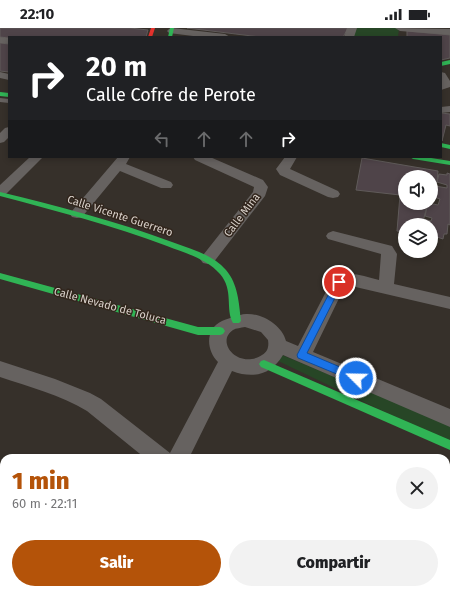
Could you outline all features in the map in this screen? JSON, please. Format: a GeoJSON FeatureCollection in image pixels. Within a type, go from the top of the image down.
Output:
{"type":"FeatureCollection","features":[{"type":"Feature","properties":{"kind":"street"},"geometry":{"type":"LineString","coordinates":[[148,28],[153,28]]}},
{"type":"Feature","properties":{"kind":"street"},"geometry":{"type":"LineString","coordinates":[[400,28],[450,32]]}},
{"type":"Feature","properties":{"kind":"street"},"geometry":{"type":"LineString","coordinates":[[172,32],[214,36]]}},
{"type":"Feature","properties":{"kind":"street"},"geometry":{"type":"LineString","coordinates":[[442,76],[447,84],[442,86]]}},
{"type":"Feature","properties":{"kind":"street"},"geometry":{"type":"LineString","coordinates":[[0,139],[8,132]]}},
{"type":"Feature","properties":{"kind":"street"},"geometry":{"type":"LineString","coordinates":[[0,193],[36,158]]}},
{"type":"Feature","properties":{"kind":"street","name":"Calle Mina"},"geometry":{"type":"LineString","coordinates":[[201,158],[258,182],[261,187],[260,193],[208,259]]}},
{"type":"Feature","properties":{"kind":"street"},"geometry":{"type":"LineString","coordinates":[[291,158],[284,167],[285,172],[334,194]]}},
{"type":"Feature","properties":{"kind":"street"},"geometry":{"type":"LineString","coordinates":[[419,158],[450,163]]}},
{"type":"Feature","properties":{"kind":"street"},"geometry":{"type":"LineString","coordinates":[[76,214],[121,161],[166,185]]}},
{"type":"Feature","properties":{"kind":"street","name":"Calle Vicente Guerrero"},"geometry":{"type":"LineString","coordinates":[[0,193],[147,235],[208,259],[230,281],[236,321]]}},
{"type":"Feature","properties":{"kind":"street"},"geometry":{"type":"LineString","coordinates":[[334,236],[387,250],[389,254],[386,287]]}},
{"type":"Feature","properties":{"kind":"street","name":"Calle Nevado de Toluca"},"geometry":{"type":"LineString","coordinates":[[0,276],[198,331],[220,332]]}},
{"type":"Feature","properties":{"kind":"street"},"geometry":{"type":"LineString","coordinates":[[302,355],[339,282],[345,279],[352,279],[450,303]]}},
{"type":"Feature","properties":{"kind":"street"},"geometry":{"type":"LineString","coordinates":[[236,321],[255,321],[264,324],[271,330],[276,337],[278,345],[274,356],[264,364],[255,367],[245,368],[227,362],[220,355],[217,347],[217,339],[220,332],[227,325],[236,321]]}},
{"type":"Feature","properties":{"kind":"street"},"geometry":{"type":"LineString","coordinates":[[278,345],[450,418]]}},
{"type":"Feature","properties":{"kind":"street"},"geometry":{"type":"LineString","coordinates":[[180,454],[227,362]]}},
{"type":"Feature","properties":{"kind":"street"},"geometry":{"type":"LineString","coordinates":[[264,364],[450,446]]}},
{"type":"Feature","properties":{"kind":"street"},"geometry":{"type":"LineString","coordinates":[[0,369],[82,398],[94,405],[156,454]]}},
{"type":"Feature","properties":{"kind":"green space"},"geometry":{"type":"Polygon","coordinates":[[[354,28],[399,28],[398,36],[350,36],[354,28]]]}},
{"type":"Feature","properties":{"kind":"green space"},"geometry":{"type":"Polygon","coordinates":[[[282,355],[450,425],[450,443],[278,361],[282,355]]]}},
{"type":"Feature","properties":{"kind":"building"},"geometry":{"type":"Polygon","coordinates":[[[0,28],[130,28],[148,30],[146,36],[0,37],[0,28]]]}},
{"type":"Feature","properties":{"kind":"building"},"geometry":{"type":"Polygon","coordinates":[[[187,28],[348,28],[344,36],[252,36],[187,28]]]}},
{"type":"Feature","properties":{"kind":"building"},"geometry":{"type":"Polygon","coordinates":[[[407,31],[450,35],[450,58],[442,60],[442,36],[407,36],[407,31]]]}},
{"type":"Feature","properties":{"kind":"building"},"geometry":{"type":"Polygon","coordinates":[[[0,43],[8,44],[8,72],[0,71],[0,43]]]}},
{"type":"Feature","properties":{"kind":"building"},"geometry":{"type":"Polygon","coordinates":[[[442,113],[450,114],[450,126],[446,125],[442,141],[442,113]]]}},
{"type":"Feature","properties":{"kind":"building"},"geometry":{"type":"Polygon","coordinates":[[[362,158],[432,170],[398,170],[398,195],[356,190],[362,158]]]}},
{"type":"Feature","properties":{"kind":"building"},"geometry":{"type":"Polygon","coordinates":[[[447,173],[450,174],[450,225],[448,224],[447,234],[444,234],[443,239],[438,237],[438,218],[425,216],[426,210],[438,210],[440,199],[438,198],[438,186],[447,188],[447,185],[438,182],[439,174],[447,175],[447,173]]]}},
{"type":"Feature","properties":{"kind":"building"},"geometry":{"type":"Polygon","coordinates":[[[399,210],[426,210],[424,218],[398,218],[399,210]]]}},
{"type":"Feature","properties":{"kind":"traffic: fast"},"geometry":{"type":"LineString","coordinates":[[170,36],[172,28]]}},
{"type":"Feature","properties":{"kind":"traffic: fast"},"geometry":{"type":"LineString","coordinates":[[442,64],[450,62]]}},
{"type":"Feature","properties":{"kind":"traffic: fast"},"geometry":{"type":"LineString","coordinates":[[0,94],[8,95]]}},
{"type":"Feature","properties":{"kind":"traffic: fast"},"geometry":{"type":"LineString","coordinates":[[442,145],[450,147]]}},
{"type":"Feature","properties":{"kind":"traffic: fast"},"geometry":{"type":"LineString","coordinates":[[419,158],[450,163]]}},
{"type":"Feature","properties":{"kind":"traffic: fast"},"geometry":{"type":"LineString","coordinates":[[0,194],[130,230],[193,253],[212,262],[223,272],[230,283],[236,321]]}},
{"type":"Feature","properties":{"kind":"traffic: fast"},"geometry":{"type":"LineString","coordinates":[[0,276],[198,331],[220,331]]}},
{"type":"Feature","properties":{"kind":"traffic: fast"},"geometry":{"type":"LineString","coordinates":[[264,364],[450,445]]}},
{"type":"Feature","properties":{"kind":"traffic: jam"},"geometry":{"type":"LineString","coordinates":[[150,36],[153,28]]}},
{"type":"Feature","properties":{"kind":"route"},"geometry":{"type":"LineString","coordinates":[[339,282],[302,355],[356,378]]}}]}
